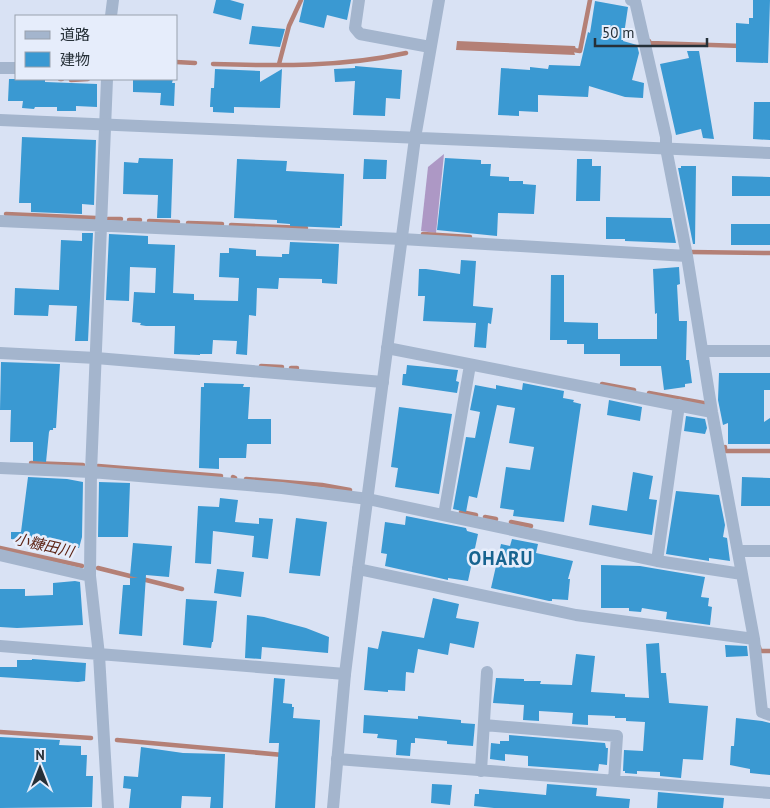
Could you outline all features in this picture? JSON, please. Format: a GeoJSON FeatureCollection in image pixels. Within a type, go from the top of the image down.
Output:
{"type":"FeatureCollection","features":[{"type":"Feature","properties":{"kind":"street"},"geometry":{"type":"LineString","coordinates":[[111,15],[113,0]]}},
{"type":"Feature","properties":{"kind":"street"},"geometry":{"type":"LineString","coordinates":[[360,0],[355,28],[360,34],[430,47]]}},
{"type":"Feature","properties":{"kind":"street"},"geometry":{"type":"LineString","coordinates":[[333,808],[345,674],[358,569],[415,138],[439,0]]}},
{"type":"Feature","properties":{"kind":"street"},"geometry":{"type":"LineString","coordinates":[[631,0],[635,1],[666,137],[666,148],[687,256],[712,412],[754,639],[762,712],[770,715]]}},
{"type":"Feature","properties":{"kind":"street"},"geometry":{"type":"LineString","coordinates":[[0,68],[15,68]]}},
{"type":"Feature","properties":{"kind":"street"},"geometry":{"type":"LineString","coordinates":[[107,80],[91,472],[90,576],[99,655],[108,808]]}},
{"type":"Feature","properties":{"kind":"street"},"geometry":{"type":"LineString","coordinates":[[0,120],[770,153]]}},
{"type":"Feature","properties":{"kind":"street"},"geometry":{"type":"LineString","coordinates":[[0,220],[402,239],[687,256]]}},
{"type":"Feature","properties":{"kind":"street"},"geometry":{"type":"LineString","coordinates":[[387,348],[712,412]]}},
{"type":"Feature","properties":{"kind":"street"},"geometry":{"type":"LineString","coordinates":[[703,351],[770,352]]}},
{"type":"Feature","properties":{"kind":"street"},"geometry":{"type":"LineString","coordinates":[[0,354],[96,358],[383,382]]}},
{"type":"Feature","properties":{"kind":"street"},"geometry":{"type":"LineString","coordinates":[[444,515],[470,364]]}},
{"type":"Feature","properties":{"kind":"street"},"geometry":{"type":"LineString","coordinates":[[657,561],[679,405]]}},
{"type":"Feature","properties":{"kind":"street"},"geometry":{"type":"LineString","coordinates":[[0,468],[91,472],[282,488],[368,499],[657,561],[742,574]]}},
{"type":"Feature","properties":{"kind":"street"},"geometry":{"type":"LineString","coordinates":[[739,551],[770,551]]}},
{"type":"Feature","properties":{"kind":"street"},"geometry":{"type":"LineString","coordinates":[[0,555],[90,576]]}},
{"type":"Feature","properties":{"kind":"street"},"geometry":{"type":"LineString","coordinates":[[358,569],[576,615],[754,639]]}},
{"type":"Feature","properties":{"kind":"street"},"geometry":{"type":"LineString","coordinates":[[0,646],[345,674]]}},
{"type":"Feature","properties":{"kind":"street"},"geometry":{"type":"LineString","coordinates":[[481,771],[487,672]]}},
{"type":"Feature","properties":{"kind":"street"},"geometry":{"type":"LineString","coordinates":[[484,725],[617,736],[614,782]]}},
{"type":"Feature","properties":{"kind":"street"},"geometry":{"type":"LineString","coordinates":[[338,759],[770,793]]}},
{"type":"Feature","properties":{"kind":"shaded area"},"geometry":{"type":"Polygon","coordinates":[[[457,41],[575,46],[577,52],[574,52],[575,55],[456,50],[457,41]]]}},
{"type":"Feature","properties":{"kind":"shaded area"},"geometry":{"type":"Polygon","coordinates":[[[444,154],[436,233],[421,231],[428,167],[444,154]]]}},
{"type":"Feature","properties":{"kind":"building"},"geometry":{"type":"Polygon","coordinates":[[[216,0],[230,0],[244,4],[241,20],[213,13],[216,0]]]}},
{"type":"Feature","properties":{"kind":"building"},"geometry":{"type":"Polygon","coordinates":[[[304,0],[351,0],[347,20],[327,15],[324,28],[299,22],[304,0]]]}},
{"type":"Feature","properties":{"kind":"building"},"geometry":{"type":"Polygon","coordinates":[[[753,0],[770,0],[768,63],[736,62],[736,23],[749,24],[749,18],[753,18],[753,0]]]}},
{"type":"Feature","properties":{"kind":"building"},"geometry":{"type":"Polygon","coordinates":[[[595,1],[628,7],[623,41],[637,45],[639,53],[632,80],[644,83],[643,98],[625,97],[589,86],[588,97],[538,95],[538,112],[519,111],[519,116],[498,115],[501,68],[530,70],[530,67],[548,69],[549,65],[580,66],[588,32],[590,33],[595,1]]]}},
{"type":"Feature","properties":{"kind":"building"},"geometry":{"type":"Polygon","coordinates":[[[252,26],[285,29],[280,47],[249,44],[252,26]]]}},
{"type":"Feature","properties":{"kind":"building"},"geometry":{"type":"Polygon","coordinates":[[[687,51],[699,51],[714,139],[703,138],[701,129],[676,135],[660,64],[689,58],[687,51]]]}},
{"type":"Feature","properties":{"kind":"building"},"geometry":{"type":"Polygon","coordinates":[[[355,66],[402,70],[400,99],[386,98],[385,116],[353,115],[355,81],[335,82],[334,69],[355,68],[355,66]]]}},
{"type":"Feature","properties":{"kind":"building"},"geometry":{"type":"Polygon","coordinates":[[[215,69],[260,71],[260,82],[282,69],[280,108],[234,107],[234,113],[213,112],[213,107],[210,107],[215,69]]]}},
{"type":"Feature","properties":{"kind":"building"},"geometry":{"type":"Polygon","coordinates":[[[9,79],[97,84],[97,107],[76,106],[76,111],[57,111],[57,107],[22,108],[23,101],[8,101],[9,79]]]}},
{"type":"Feature","properties":{"kind":"building"},"geometry":{"type":"Polygon","coordinates":[[[133,80],[173,80],[172,83],[175,83],[174,106],[160,105],[161,93],[133,92],[133,80]]]}},
{"type":"Feature","properties":{"kind":"building"},"geometry":{"type":"Polygon","coordinates":[[[754,102],[770,102],[770,140],[753,139],[754,102]]]}},
{"type":"Feature","properties":{"kind":"building"},"geometry":{"type":"Polygon","coordinates":[[[22,137],[96,140],[94,205],[82,204],[82,214],[31,212],[31,203],[19,203],[22,137]]]}},
{"type":"Feature","properties":{"kind":"building"},"geometry":{"type":"Polygon","coordinates":[[[139,158],[173,159],[171,218],[157,218],[158,195],[123,194],[124,162],[138,163],[139,158]]]}},
{"type":"Feature","properties":{"kind":"building"},"geometry":{"type":"Polygon","coordinates":[[[445,158],[481,160],[481,164],[491,164],[490,176],[509,177],[509,181],[523,181],[523,184],[536,185],[534,214],[498,213],[497,236],[437,230],[445,158]]]}},
{"type":"Feature","properties":{"kind":"building"},"geometry":{"type":"Polygon","coordinates":[[[237,159],[287,161],[286,171],[344,174],[342,226],[340,228],[290,226],[290,224],[277,223],[277,220],[234,218],[237,159]]]}},
{"type":"Feature","properties":{"kind":"building"},"geometry":{"type":"Polygon","coordinates":[[[364,159],[387,160],[386,179],[363,179],[364,159]]]}},
{"type":"Feature","properties":{"kind":"building"},"geometry":{"type":"Polygon","coordinates":[[[577,159],[592,159],[592,166],[601,166],[600,201],[576,201],[577,159]]]}},
{"type":"Feature","properties":{"kind":"building"},"geometry":{"type":"Polygon","coordinates":[[[681,166],[696,166],[695,244],[693,244],[678,168],[681,168],[681,166]]]}},
{"type":"Feature","properties":{"kind":"building"},"geometry":{"type":"Polygon","coordinates":[[[732,176],[770,177],[770,196],[732,196],[732,176]]]}},
{"type":"Feature","properties":{"kind":"building"},"geometry":{"type":"Polygon","coordinates":[[[606,217],[671,218],[676,243],[606,239],[606,217]]]}},
{"type":"Feature","properties":{"kind":"building"},"geometry":{"type":"Polygon","coordinates":[[[731,224],[770,224],[770,245],[731,245],[731,224]]]}},
{"type":"Feature","properties":{"kind":"building"},"geometry":{"type":"Polygon","coordinates":[[[82,233],[93,233],[88,341],[75,341],[77,306],[49,305],[48,316],[14,315],[15,288],[59,290],[61,240],[82,241],[82,233]]]}},
{"type":"Feature","properties":{"kind":"building"},"geometry":{"type":"Polygon","coordinates":[[[109,234],[148,236],[148,244],[175,245],[173,293],[194,294],[194,300],[238,301],[239,278],[219,277],[220,253],[229,253],[229,248],[256,250],[256,256],[282,257],[282,254],[289,254],[290,242],[339,244],[337,284],[322,283],[322,279],[279,278],[278,289],[257,288],[256,316],[249,315],[247,355],[236,354],[237,341],[213,340],[212,354],[174,354],[175,326],[146,326],[140,325],[141,323],[132,322],[134,292],[155,293],[156,268],[130,267],[129,301],[106,300],[109,234]]]}},
{"type":"Feature","properties":{"kind":"building"},"geometry":{"type":"Polygon","coordinates":[[[461,260],[476,261],[473,306],[493,308],[491,324],[488,323],[486,348],[474,347],[476,323],[423,321],[425,296],[418,296],[419,269],[460,274],[461,260]]]}},
{"type":"Feature","properties":{"kind":"building"},"geometry":{"type":"Polygon","coordinates":[[[679,267],[680,284],[677,285],[679,321],[687,321],[686,360],[689,360],[692,383],[685,384],[685,387],[664,390],[661,366],[620,366],[620,354],[584,354],[584,344],[567,344],[567,340],[550,340],[551,275],[564,275],[564,322],[598,323],[598,339],[657,339],[653,269],[679,267]]]}},
{"type":"Feature","properties":{"kind":"building"},"geometry":{"type":"Polygon","coordinates":[[[1,362],[60,364],[56,428],[49,432],[46,462],[33,461],[33,442],[10,442],[11,410],[0,410],[1,362]]]}},
{"type":"Feature","properties":{"kind":"building"},"geometry":{"type":"Polygon","coordinates":[[[407,365],[458,370],[456,381],[459,382],[457,393],[402,385],[403,374],[406,374],[407,365]]]}},
{"type":"Feature","properties":{"kind":"building"},"geometry":{"type":"Polygon","coordinates":[[[719,373],[770,373],[770,390],[764,390],[764,422],[770,418],[770,444],[728,444],[728,423],[723,425],[718,400],[719,373]]]}},
{"type":"Feature","properties":{"kind":"building"},"geometry":{"type":"Polygon","coordinates":[[[204,383],[244,384],[243,387],[250,387],[248,419],[271,419],[271,444],[247,444],[246,458],[219,458],[219,469],[199,468],[201,387],[204,387],[204,383]]]}},
{"type":"Feature","properties":{"kind":"building"},"geometry":{"type":"Polygon","coordinates":[[[523,383],[564,391],[563,398],[574,400],[573,402],[581,404],[564,522],[513,516],[514,510],[500,508],[506,467],[530,470],[534,447],[509,443],[515,408],[497,405],[477,498],[469,496],[466,512],[453,509],[466,437],[475,438],[480,412],[470,410],[475,385],[496,389],[496,385],[522,390],[523,383]]]}},
{"type":"Feature","properties":{"kind":"building"},"geometry":{"type":"Polygon","coordinates":[[[609,400],[642,407],[640,421],[607,415],[609,400]]]}},
{"type":"Feature","properties":{"kind":"building"},"geometry":{"type":"Polygon","coordinates":[[[399,407],[452,414],[439,494],[395,487],[398,468],[391,467],[399,407]]]}},
{"type":"Feature","properties":{"kind":"building"},"geometry":{"type":"Polygon","coordinates":[[[686,416],[705,419],[707,428],[705,434],[684,431],[686,416]]]}},
{"type":"Feature","properties":{"kind":"building"},"geometry":{"type":"Polygon","coordinates":[[[633,472],[653,476],[649,499],[657,500],[652,535],[589,525],[592,505],[627,511],[633,472]]]}},
{"type":"Feature","properties":{"kind":"building"},"geometry":{"type":"Polygon","coordinates":[[[28,477],[67,479],[83,482],[82,537],[79,548],[11,539],[11,532],[21,532],[28,477]]]}},
{"type":"Feature","properties":{"kind":"building"},"geometry":{"type":"Polygon","coordinates":[[[742,477],[770,478],[770,506],[741,506],[742,477]]]}},
{"type":"Feature","properties":{"kind":"building"},"geometry":{"type":"Polygon","coordinates":[[[99,482],[130,483],[128,537],[98,537],[99,482]]]}},
{"type":"Feature","properties":{"kind":"building"},"geometry":{"type":"Polygon","coordinates":[[[676,491],[719,495],[725,525],[723,537],[727,538],[730,561],[709,558],[709,561],[666,554],[676,491]]]}},
{"type":"Feature","properties":{"kind":"building"},"geometry":{"type":"Polygon","coordinates":[[[220,498],[238,500],[235,522],[259,524],[259,518],[273,519],[268,559],[252,557],[254,536],[213,531],[211,564],[195,563],[198,506],[219,507],[220,498]]]}},
{"type":"Feature","properties":{"kind":"building"},"geometry":{"type":"Polygon","coordinates":[[[406,516],[466,528],[467,531],[478,534],[468,581],[448,578],[448,580],[385,566],[387,554],[381,553],[385,522],[405,525],[406,516]]]}},
{"type":"Feature","properties":{"kind":"building"},"geometry":{"type":"Polygon","coordinates":[[[296,518],[327,522],[320,576],[289,573],[296,518]]]}},
{"type":"Feature","properties":{"kind":"building"},"geometry":{"type":"Polygon","coordinates":[[[512,539],[538,544],[536,553],[573,561],[568,579],[570,579],[568,600],[552,599],[552,601],[549,601],[491,588],[501,544],[510,546],[512,539]]]}},
{"type":"Feature","properties":{"kind":"building"},"geometry":{"type":"Polygon","coordinates":[[[133,543],[172,546],[169,577],[146,575],[142,636],[119,634],[123,585],[130,585],[130,578],[138,578],[130,576],[133,543]]]}},
{"type":"Feature","properties":{"kind":"building"},"geometry":{"type":"Polygon","coordinates":[[[601,565],[640,566],[705,577],[701,597],[709,598],[708,606],[712,607],[710,625],[666,619],[667,612],[642,608],[641,612],[629,611],[629,608],[601,608],[601,565]]]}},
{"type":"Feature","properties":{"kind":"building"},"geometry":{"type":"Polygon","coordinates":[[[217,569],[244,572],[241,597],[214,593],[217,569]]]}},
{"type":"Feature","properties":{"kind":"building"},"geometry":{"type":"Polygon","coordinates":[[[80,582],[83,625],[0,627],[0,589],[25,589],[25,596],[53,595],[53,583],[80,582]]]}},
{"type":"Feature","properties":{"kind":"building"},"geometry":{"type":"Polygon","coordinates":[[[433,598],[459,604],[456,618],[479,622],[474,648],[450,643],[448,655],[418,649],[414,673],[406,672],[405,691],[364,690],[368,647],[378,649],[382,631],[424,638],[433,598]]]}},
{"type":"Feature","properties":{"kind":"building"},"geometry":{"type":"Polygon","coordinates":[[[186,599],[217,601],[211,648],[183,645],[186,599]]]}},
{"type":"Feature","properties":{"kind":"building"},"geometry":{"type":"Polygon","coordinates":[[[247,615],[264,617],[306,628],[329,637],[328,653],[262,647],[261,659],[245,658],[247,615]]]}},
{"type":"Feature","properties":{"kind":"building"},"geometry":{"type":"Polygon","coordinates":[[[659,643],[661,673],[666,673],[669,703],[708,706],[703,760],[683,759],[681,778],[660,776],[660,772],[637,771],[637,774],[625,773],[623,771],[624,750],[643,751],[645,722],[626,721],[626,718],[615,718],[615,716],[588,715],[588,725],[572,724],[573,713],[539,711],[539,721],[523,720],[524,705],[493,703],[496,678],[541,681],[540,684],[572,685],[576,654],[595,656],[591,692],[625,694],[625,697],[649,698],[646,644],[659,643]]]}},
{"type":"Feature","properties":{"kind":"building"},"geometry":{"type":"Polygon","coordinates":[[[725,645],[747,646],[748,656],[726,657],[725,645]]]}},
{"type":"Feature","properties":{"kind":"building"},"geometry":{"type":"Polygon","coordinates":[[[32,659],[86,663],[85,681],[0,677],[0,667],[17,667],[17,660],[32,659]]]}},
{"type":"Feature","properties":{"kind":"building"},"geometry":{"type":"Polygon","coordinates":[[[274,678],[285,679],[283,703],[292,704],[292,707],[294,707],[293,718],[320,720],[315,808],[275,808],[279,743],[269,743],[274,678]]]}},
{"type":"Feature","properties":{"kind":"building"},"geometry":{"type":"Polygon","coordinates":[[[364,715],[418,719],[418,716],[461,720],[461,723],[475,724],[473,746],[447,744],[447,741],[415,738],[415,743],[411,743],[410,756],[396,755],[397,740],[377,738],[378,734],[363,733],[364,715]]]}},
{"type":"Feature","properties":{"kind":"building"},"geometry":{"type":"Polygon","coordinates":[[[736,718],[770,723],[770,775],[750,773],[750,769],[730,765],[731,746],[734,746],[736,718]]]}},
{"type":"Feature","properties":{"kind":"building"},"geometry":{"type":"Polygon","coordinates":[[[509,735],[605,743],[606,748],[608,748],[607,765],[599,764],[598,771],[528,766],[528,756],[505,754],[505,761],[490,759],[491,743],[500,744],[500,741],[509,741],[509,735]]]}},
{"type":"Feature","properties":{"kind":"building"},"geometry":{"type":"Polygon","coordinates":[[[0,737],[60,740],[59,745],[81,746],[81,755],[87,755],[86,776],[93,776],[92,807],[0,808],[0,737]]]}},
{"type":"Feature","properties":{"kind":"building"},"geometry":{"type":"Polygon","coordinates":[[[141,747],[183,753],[225,754],[223,808],[210,808],[211,797],[182,796],[181,808],[129,808],[131,789],[123,788],[124,776],[138,777],[141,747]]]}},
{"type":"Feature","properties":{"kind":"building"},"geometry":{"type":"Polygon","coordinates":[[[432,784],[452,785],[450,805],[431,803],[432,784]]]}},
{"type":"Feature","properties":{"kind":"building"},"geometry":{"type":"Polygon","coordinates":[[[547,784],[597,788],[596,796],[630,799],[629,808],[494,808],[474,806],[475,794],[479,794],[479,789],[546,795],[547,784]]]}},
{"type":"Feature","properties":{"kind":"building"},"geometry":{"type":"Polygon","coordinates":[[[658,792],[724,798],[723,808],[657,808],[658,792]]]}},
{"type":"Feature","properties":{"kind":"waterway"},"geometry":{"type":"LineString","coordinates":[[279,64],[289,26],[301,0]]}},
{"type":"Feature","properties":{"kind":"waterway"},"geometry":{"type":"LineString","coordinates":[[573,50],[580,51],[590,0]]}},
{"type":"Feature","properties":{"kind":"waterway"},"geometry":{"type":"LineString","coordinates":[[649,41],[650,43],[742,46]]}},
{"type":"Feature","properties":{"kind":"waterway"},"geometry":{"type":"LineString","coordinates":[[213,64],[286,65],[334,63],[382,58],[406,53]]}},
{"type":"Feature","properties":{"kind":"waterway"},"geometry":{"type":"LineString","coordinates":[[178,62],[195,63]]}},
{"type":"Feature","properties":{"kind":"waterway"},"geometry":{"type":"LineString","coordinates":[[6,214],[96,218]]}},
{"type":"Feature","properties":{"kind":"waterway"},"geometry":{"type":"LineString","coordinates":[[108,219],[121,219]]}},
{"type":"Feature","properties":{"kind":"waterway"},"geometry":{"type":"LineString","coordinates":[[129,220],[140,220]]}},
{"type":"Feature","properties":{"kind":"waterway"},"geometry":{"type":"LineString","coordinates":[[149,221],[178,222]]}},
{"type":"Feature","properties":{"kind":"waterway"},"geometry":{"type":"LineString","coordinates":[[188,223],[222,224]]}},
{"type":"Feature","properties":{"kind":"waterway"},"geometry":{"type":"LineString","coordinates":[[231,225],[306,228]]}},
{"type":"Feature","properties":{"kind":"waterway"},"geometry":{"type":"LineString","coordinates":[[423,234],[470,237]]}},
{"type":"Feature","properties":{"kind":"waterway"},"geometry":{"type":"LineString","coordinates":[[691,252],[770,253]]}},
{"type":"Feature","properties":{"kind":"waterway"},"geometry":{"type":"LineString","coordinates":[[261,366],[282,367]]}},
{"type":"Feature","properties":{"kind":"waterway"},"geometry":{"type":"LineString","coordinates":[[291,368],[297,368]]}},
{"type":"Feature","properties":{"kind":"waterway"},"geometry":{"type":"LineString","coordinates":[[602,384],[634,390]]}},
{"type":"Feature","properties":{"kind":"waterway"},"geometry":{"type":"LineString","coordinates":[[649,393],[709,404]]}},
{"type":"Feature","properties":{"kind":"waterway"},"geometry":{"type":"LineString","coordinates":[[725,447],[725,451],[770,451]]}},
{"type":"Feature","properties":{"kind":"waterway"},"geometry":{"type":"LineString","coordinates":[[31,463],[83,465]]}},
{"type":"Feature","properties":{"kind":"waterway"},"geometry":{"type":"LineString","coordinates":[[98,466],[221,476]]}},
{"type":"Feature","properties":{"kind":"waterway"},"geometry":{"type":"LineString","coordinates":[[246,479],[322,485],[350,490]]}},
{"type":"Feature","properties":{"kind":"waterway"},"geometry":{"type":"LineString","coordinates":[[461,512],[476,515]]}},
{"type":"Feature","properties":{"kind":"waterway"},"geometry":{"type":"LineString","coordinates":[[485,517],[496,519]]}},
{"type":"Feature","properties":{"kind":"waterway"},"geometry":{"type":"LineString","coordinates":[[511,522],[531,526]]}},
{"type":"Feature","properties":{"kind":"waterway","name":"小糠田川"},"geometry":{"type":"LineString","coordinates":[[0,548],[82,566]]}},
{"type":"Feature","properties":{"kind":"waterway"},"geometry":{"type":"LineString","coordinates":[[98,568],[182,589]]}},
{"type":"Feature","properties":{"kind":"waterway"},"geometry":{"type":"LineString","coordinates":[[759,647],[760,651],[770,651]]}},
{"type":"Feature","properties":{"kind":"waterway"},"geometry":{"type":"LineString","coordinates":[[0,732],[91,738]]}},
{"type":"Feature","properties":{"kind":"waterway"},"geometry":{"type":"LineString","coordinates":[[117,740],[283,755]]}},
{"type":"Feature","properties":{"kind":"district","name":"OHARU"},"geometry":{"type":"Point","coordinates":[501,558]}}]}
